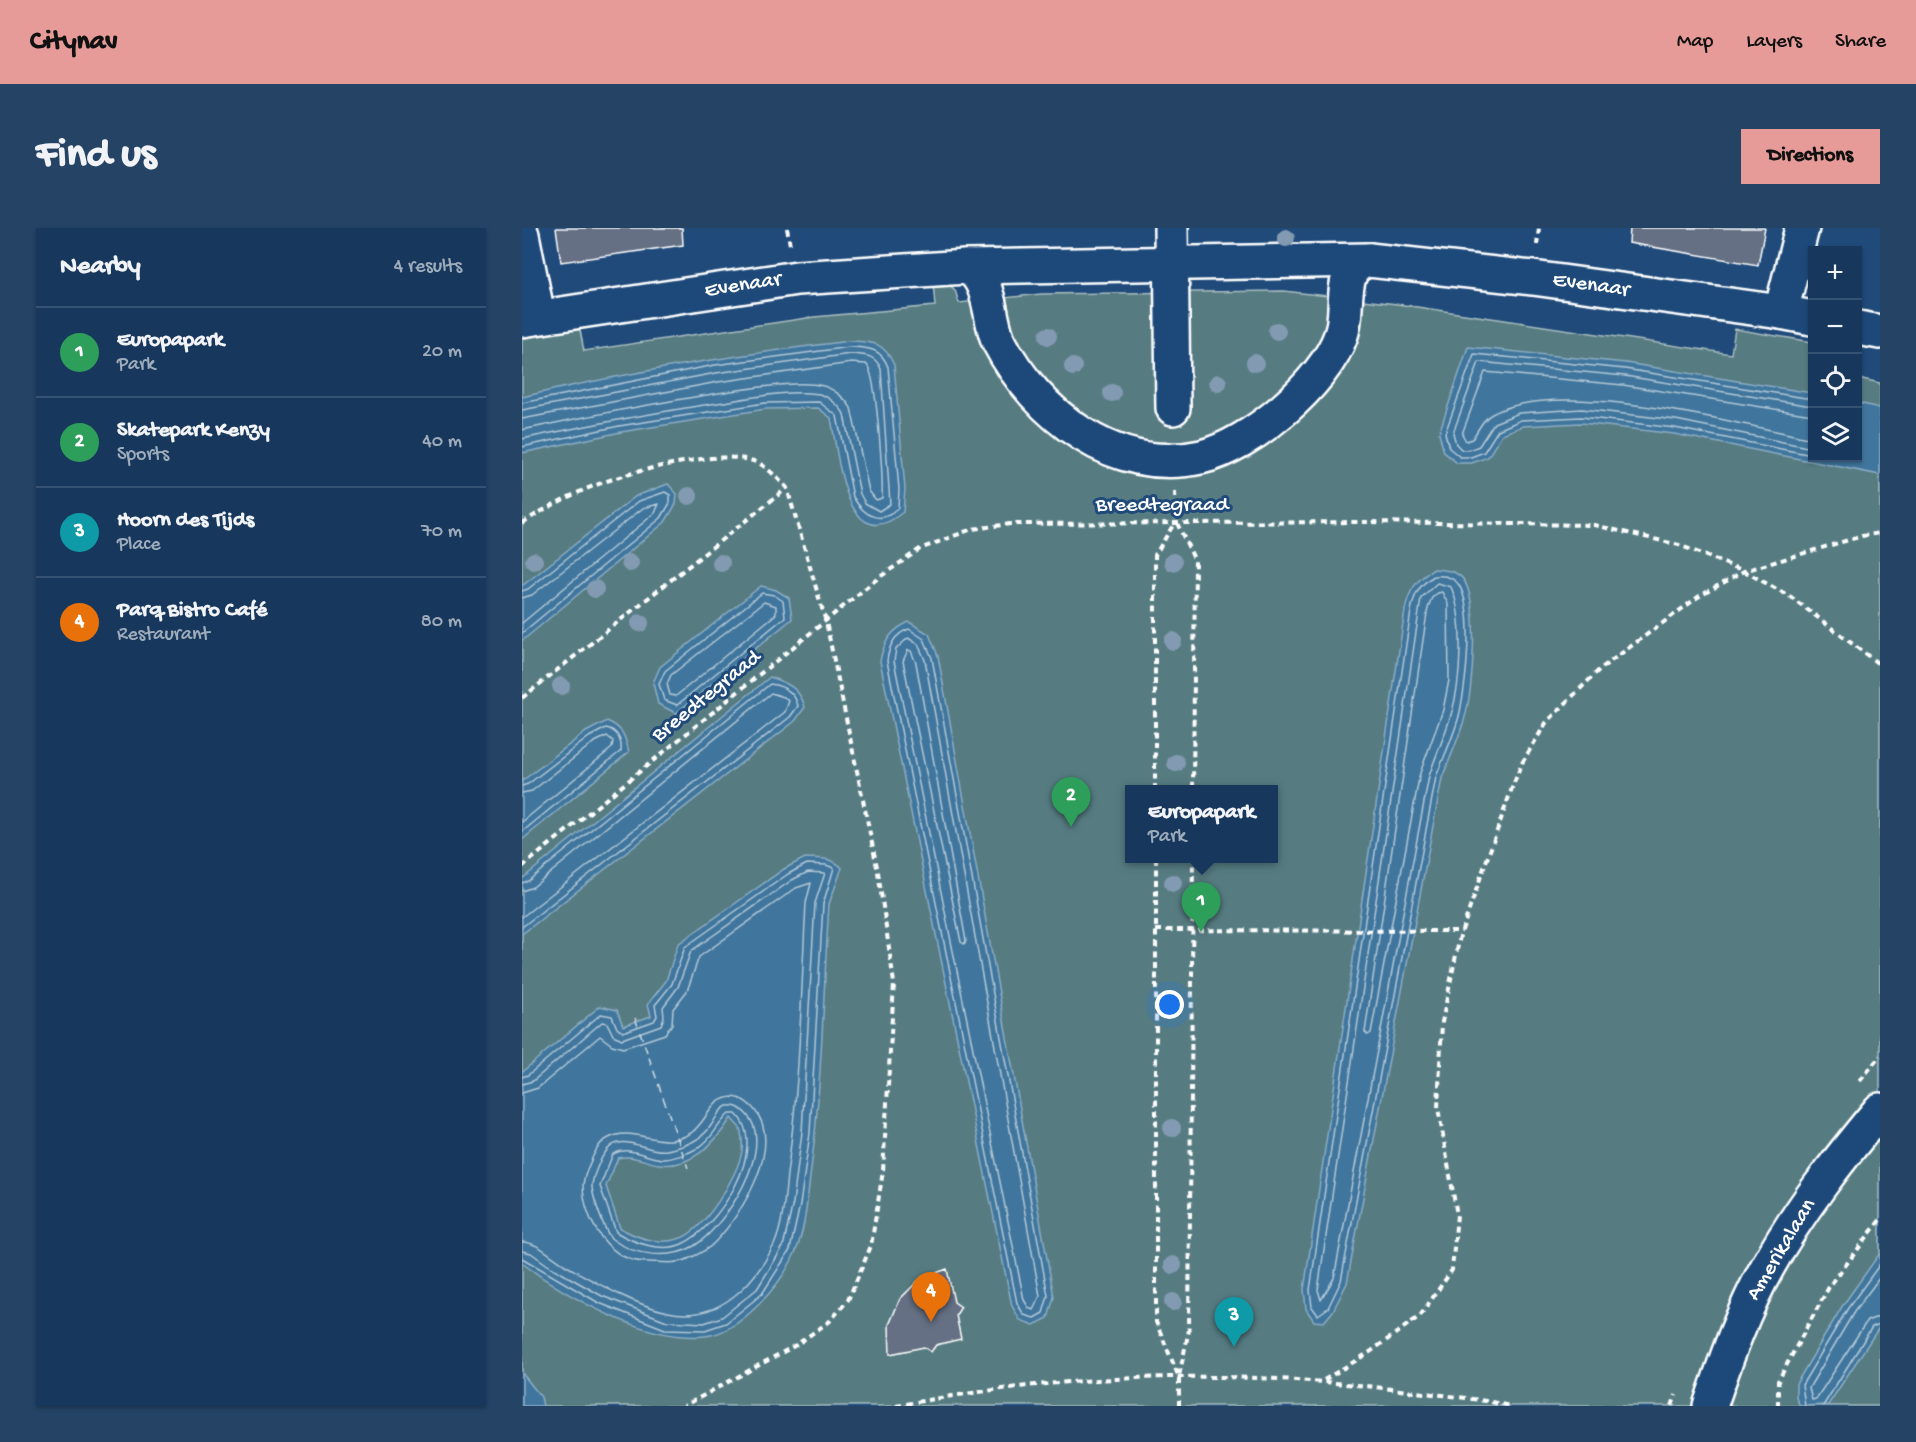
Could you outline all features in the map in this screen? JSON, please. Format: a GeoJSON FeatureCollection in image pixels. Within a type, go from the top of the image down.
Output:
{"type":"FeatureCollection","features":[{"type":"Feature","properties":{"kind":"street"},"geometry":{"type":"LineString","coordinates":[[1171,228],[1173,408]]}},
{"type":"Feature","properties":{"kind":"street"},"geometry":{"type":"LineString","coordinates":[[1781,312],[1802,228]]}},
{"type":"Feature","properties":{"kind":"street"},"geometry":{"type":"LineString","coordinates":[[522,235],[530,318]]}},
{"type":"Feature","properties":{"kind":"street"},"geometry":{"type":"LineString","coordinates":[[966,267],[975,270],[982,281],[998,340],[1025,385],[1066,423],[1111,450],[1142,459],[1175,462],[1204,456],[1239,443],[1286,409],[1318,373],[1341,335],[1351,273],[1360,262],[1369,260]]}},
{"type":"Feature","properties":{"kind":"street","name":"Evenaar"},"geometry":{"type":"LineString","coordinates":[[530,318],[796,278],[966,267],[1369,260],[1533,278],[1808,317]]}},
{"type":"Feature","properties":{"kind":"street"},"geometry":{"type":"LineString","coordinates":[[1862,329],[1880,332]]}},
{"type":"Feature","properties":{"kind":"street","name":"Amerikalaan"},"geometry":{"type":"LineString","coordinates":[[1710,1406],[1744,1316],[1767,1268],[1797,1219],[1880,1110]]}},
{"type":"Feature","properties":{"kind":"path"},"geometry":{"type":"LineString","coordinates":[[522,524],[568,497],[613,477],[698,460],[727,458],[758,463],[788,488],[826,622],[878,872],[894,983],[889,1102],[883,1171],[871,1246],[848,1300],[830,1321],[796,1345],[684,1406]]}},
{"type":"Feature","properties":{"kind":"path"},"geometry":{"type":"LineString","coordinates":[[1175,462],[1176,521],[1196,561],[1193,785]]}},
{"type":"Feature","properties":{"kind":"path"},"geometry":{"type":"LineString","coordinates":[[522,698],[788,488]]}},
{"type":"Feature","properties":{"kind":"path"},"geometry":{"type":"LineString","coordinates":[[1155,785],[1155,555],[1176,521]]}},
{"type":"Feature","properties":{"kind":"path","name":"Breedtegraad"},"geometry":{"type":"LineString","coordinates":[[522,867],[877,579],[920,549],[972,529],[1010,524],[1176,521],[1594,525],[1679,545],[1744,571],[1791,597],[1880,665]]}},
{"type":"Feature","properties":{"kind":"path"},"geometry":{"type":"LineString","coordinates":[[1324,1380],[1370,1352],[1420,1316],[1452,1270],[1457,1215],[1438,1108],[1442,1022],[1462,932],[1512,788],[1522,763],[1546,723],[1600,669],[1698,597],[1744,571],[1862,536],[1880,534]]}},
{"type":"Feature","properties":{"kind":"path"},"geometry":{"type":"LineString","coordinates":[[1156,863],[1156,1322],[1179,1376]]}},
{"type":"Feature","properties":{"kind":"path"},"geometry":{"type":"LineString","coordinates":[[1179,1406],[1179,1376],[1189,1330],[1193,863]]}},
{"type":"Feature","properties":{"kind":"path"},"geometry":{"type":"LineString","coordinates":[[1156,930],[1338,929],[1462,932]]}},
{"type":"Feature","properties":{"kind":"path"},"geometry":{"type":"LineString","coordinates":[[1778,1406],[1778,1381],[1801,1338],[1829,1287],[1880,1220]]}},
{"type":"Feature","properties":{"kind":"path"},"geometry":{"type":"LineString","coordinates":[[896,1406],[985,1391],[1179,1376],[1324,1380],[1510,1406]]}},
{"type":"Feature","properties":{"kind":"green space"},"geometry":{"type":"Polygon","coordinates":[[[933,282],[946,282],[955,290],[959,303],[1041,294],[1284,291],[1397,304],[1731,354],[1735,329],[1808,341],[1808,462],[1862,462],[1862,379],[1880,383],[1880,1406],[522,1406],[522,336],[579,325],[584,351],[814,317],[935,306],[933,282]]]}},
{"type":"Feature","properties":{"kind":"water"},"geometry":{"type":"Polygon","coordinates":[[[850,341],[877,345],[886,352],[894,365],[905,489],[903,512],[884,523],[868,523],[857,513],[848,496],[842,476],[831,418],[818,408],[766,409],[621,432],[522,453],[522,397],[685,364],[850,341]]]}},
{"type":"Feature","properties":{"kind":"water"},"geometry":{"type":"Polygon","coordinates":[[[1468,347],[1626,363],[1808,392],[1808,461],[1674,434],[1581,423],[1523,426],[1502,434],[1488,457],[1472,463],[1457,463],[1444,452],[1439,433],[1468,347]]]}},
{"type":"Feature","properties":{"kind":"water"},"geometry":{"type":"Polygon","coordinates":[[[1862,404],[1880,408],[1880,475],[1815,462],[1862,462],[1862,404]]]}},
{"type":"Feature","properties":{"kind":"water"},"geometry":{"type":"Polygon","coordinates":[[[668,484],[677,494],[676,504],[665,522],[522,641],[522,586],[636,496],[668,484]]]}},
{"type":"Feature","properties":{"kind":"water"},"geometry":{"type":"Polygon","coordinates":[[[1434,569],[1457,574],[1463,579],[1468,590],[1472,606],[1473,646],[1468,704],[1460,733],[1442,778],[1347,1283],[1333,1311],[1324,1322],[1314,1321],[1306,1309],[1304,1290],[1405,610],[1414,586],[1434,569]]]}},
{"type":"Feature","properties":{"kind":"water"},"geometry":{"type":"Polygon","coordinates":[[[761,586],[776,590],[789,598],[792,619],[676,713],[658,704],[653,683],[660,667],[761,586]]]}},
{"type":"Feature","properties":{"kind":"water"},"geometry":{"type":"Polygon","coordinates":[[[909,622],[929,634],[938,656],[1054,1297],[1048,1318],[1034,1325],[1020,1320],[1012,1306],[880,661],[889,637],[909,622]]]}},
{"type":"Feature","properties":{"kind":"water"},"geometry":{"type":"Polygon","coordinates":[[[770,677],[787,684],[803,700],[805,707],[795,721],[522,934],[522,879],[770,677]]]}},
{"type":"Feature","properties":{"kind":"water"},"geometry":{"type":"Polygon","coordinates":[[[607,721],[622,733],[629,752],[522,840],[522,781],[586,732],[607,721]]]}},
{"type":"Feature","properties":{"kind":"water"},"geometry":{"type":"Polygon","coordinates":[[[805,858],[830,860],[842,868],[829,904],[814,1143],[807,1206],[798,1244],[789,1265],[770,1292],[745,1317],[718,1333],[705,1336],[682,1336],[633,1325],[585,1303],[522,1263],[522,1072],[600,1006],[617,1010],[623,1026],[651,1016],[648,1004],[666,981],[678,944],[784,869],[805,858]],[[731,1118],[710,1144],[692,1158],[682,1162],[659,1164],[633,1158],[618,1158],[606,1186],[620,1228],[655,1241],[670,1241],[688,1235],[718,1202],[734,1174],[742,1151],[740,1128],[731,1118]]]}},
{"type":"Feature","properties":{"kind":"water"},"geometry":{"type":"Polygon","coordinates":[[[1880,1253],[1880,1326],[1828,1405],[1800,1406],[1796,1398],[1796,1384],[1843,1305],[1880,1253]]]}},
{"type":"Feature","properties":{"kind":"water"},"geometry":{"type":"Polygon","coordinates":[[[522,1373],[541,1397],[543,1406],[522,1406],[522,1373]]]}},
{"type":"Feature","properties":{"kind":"building"},"geometry":{"type":"Polygon","coordinates":[[[556,228],[682,228],[683,245],[561,262],[556,228]]]}},
{"type":"Feature","properties":{"kind":"building"},"geometry":{"type":"Polygon","coordinates":[[[1630,228],[1765,228],[1758,265],[1629,243],[1630,228]]]}},
{"type":"Feature","properties":{"kind":"building"},"geometry":{"type":"Polygon","coordinates":[[[947,1269],[954,1302],[961,1307],[956,1315],[961,1339],[936,1345],[931,1352],[924,1347],[890,1354],[889,1325],[900,1299],[920,1279],[947,1269]]]}},
{"type":"Feature","properties":{"kind":"ferry route"},"geometry":{"type":"LineString","coordinates":[[635,1018],[688,1168]]}},
{"type":"Feature","properties":{"kind":"place","name":"Skatepark Kenzy"},"geometry":{"type":"Point","coordinates":[1071,827]}},
{"type":"Feature","properties":{"kind":"place","name":"Europapark"},"geometry":{"type":"Point","coordinates":[1201,932]}},
{"type":"Feature","properties":{"kind":"place","name":"Parq Bistro Café"},"geometry":{"type":"Point","coordinates":[931,1322]}},
{"type":"Feature","properties":{"kind":"place","name":"Hoorn des Tijds"},"geometry":{"type":"Point","coordinates":[1234,1347]}}]}
